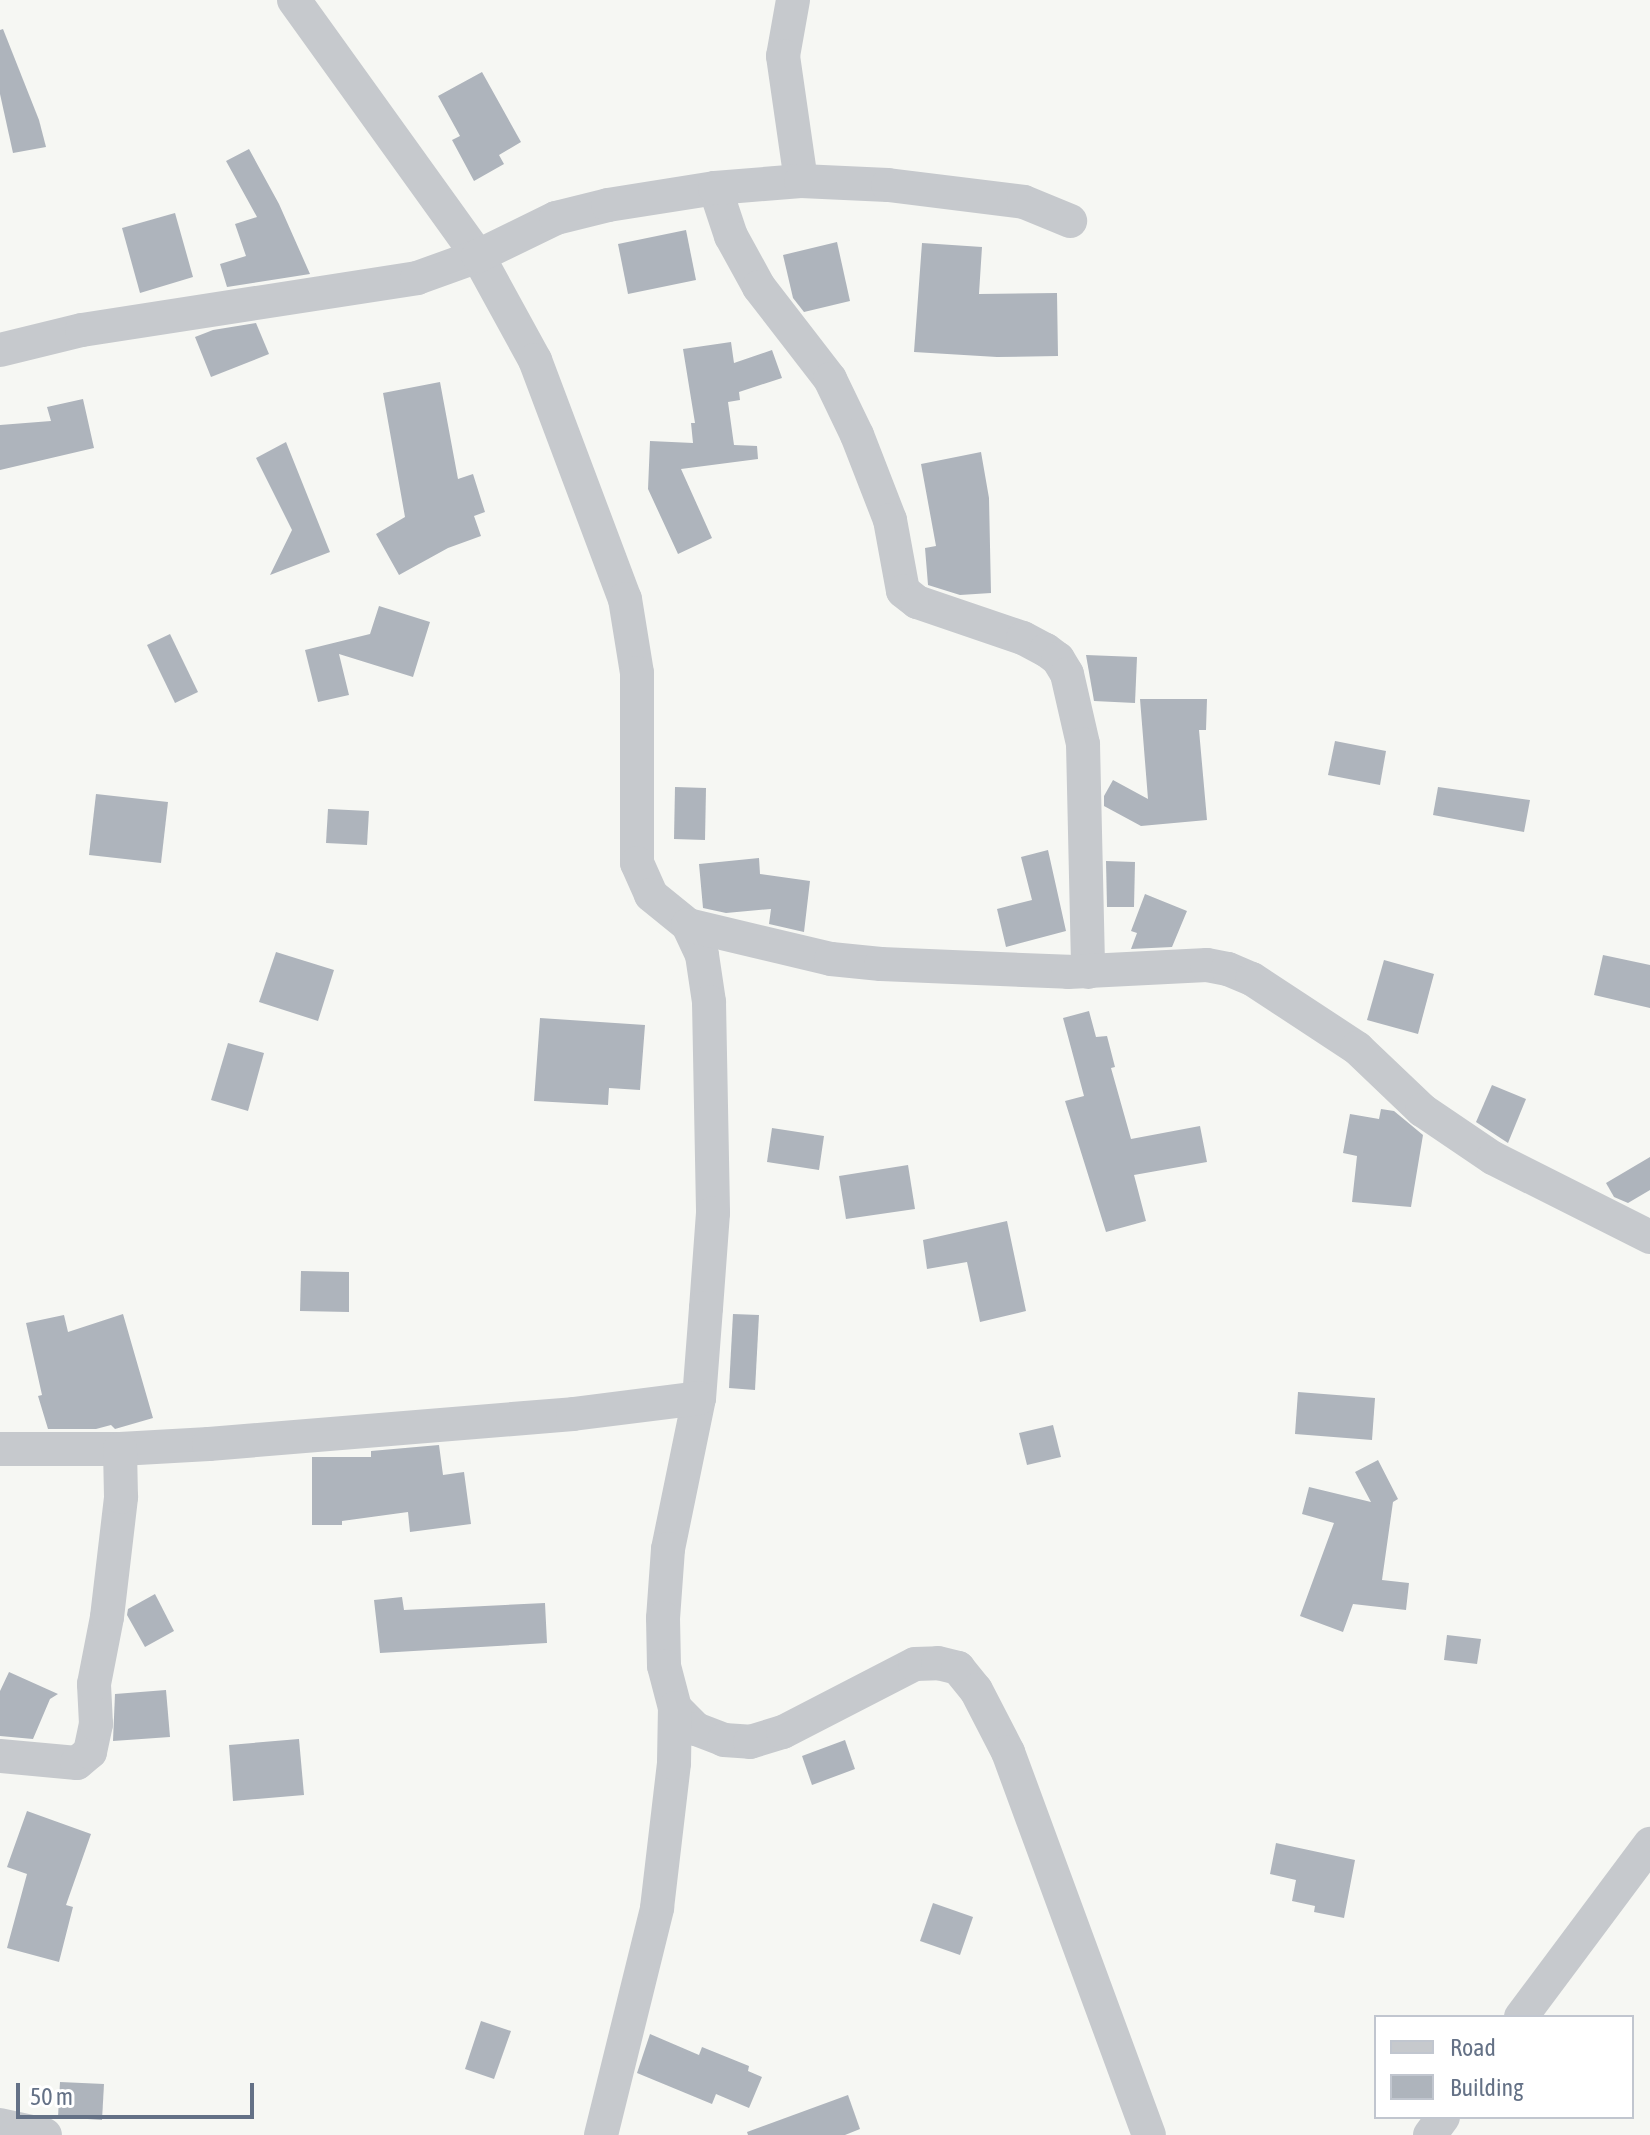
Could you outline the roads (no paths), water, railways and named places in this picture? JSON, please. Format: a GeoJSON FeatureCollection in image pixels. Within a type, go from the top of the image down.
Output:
{"type":"FeatureCollection","features":[{"type":"Feature","properties":{"kind":"street"},"geometry":{"type":"LineString","coordinates":[[294,0],[478,256],[535,360],[625,599],[637,673],[637,863],[651,895],[688,925],[831,959],[1088,972],[1207,965],[1252,979],[1357,1048],[1422,1110],[1493,1158],[1650,1237]]}},
{"type":"Feature","properties":{"kind":"street"},"geometry":{"type":"LineString","coordinates":[[793,0],[783,56],[801,181]]}},
{"type":"Feature","properties":{"kind":"street"},"geometry":{"type":"LineString","coordinates":[[0,350],[82,330],[417,278],[478,256],[556,218],[608,205],[715,188],[801,181],[888,185],[1024,202],[1070,221]]}},
{"type":"Feature","properties":{"kind":"street"},"geometry":{"type":"LineString","coordinates":[[715,188],[731,236],[759,287],[830,379],[857,435],[890,520],[903,591],[917,602],[1035,644],[1058,659],[1067,674],[1084,757],[1088,972]]}},
{"type":"Feature","properties":{"kind":"street"},"geometry":{"type":"LineString","coordinates":[[601,2135],[657,1908],[674,1763],[675,1708],[664,1666],[663,1618],[668,1549],[699,1398],[713,1213],[709,1002],[702,955],[688,925]]}},
{"type":"Feature","properties":{"kind":"street"},"geometry":{"type":"LineString","coordinates":[[0,1449],[120,1449],[573,1414],[699,1398]]}},
{"type":"Feature","properties":{"kind":"street"},"geometry":{"type":"LineString","coordinates":[[0,1756],[77,1763],[90,1752],[96,1724],[95,1672],[107,1617],[121,1497],[120,1449]]}},
{"type":"Feature","properties":{"kind":"street"},"geometry":{"type":"LineString","coordinates":[[675,1708],[696,1729],[724,1740],[750,1742],[783,1732],[915,1664],[938,1663],[958,1668],[976,1690],[1008,1752],[1149,2135]]}},
{"type":"Feature","properties":{"kind":"street"},"geometry":{"type":"LineString","coordinates":[[1522,2015],[1650,1844]]}},
{"type":"Feature","properties":{"kind":"street"},"geometry":{"type":"LineString","coordinates":[[0,2125],[45,2135]]}}]}
